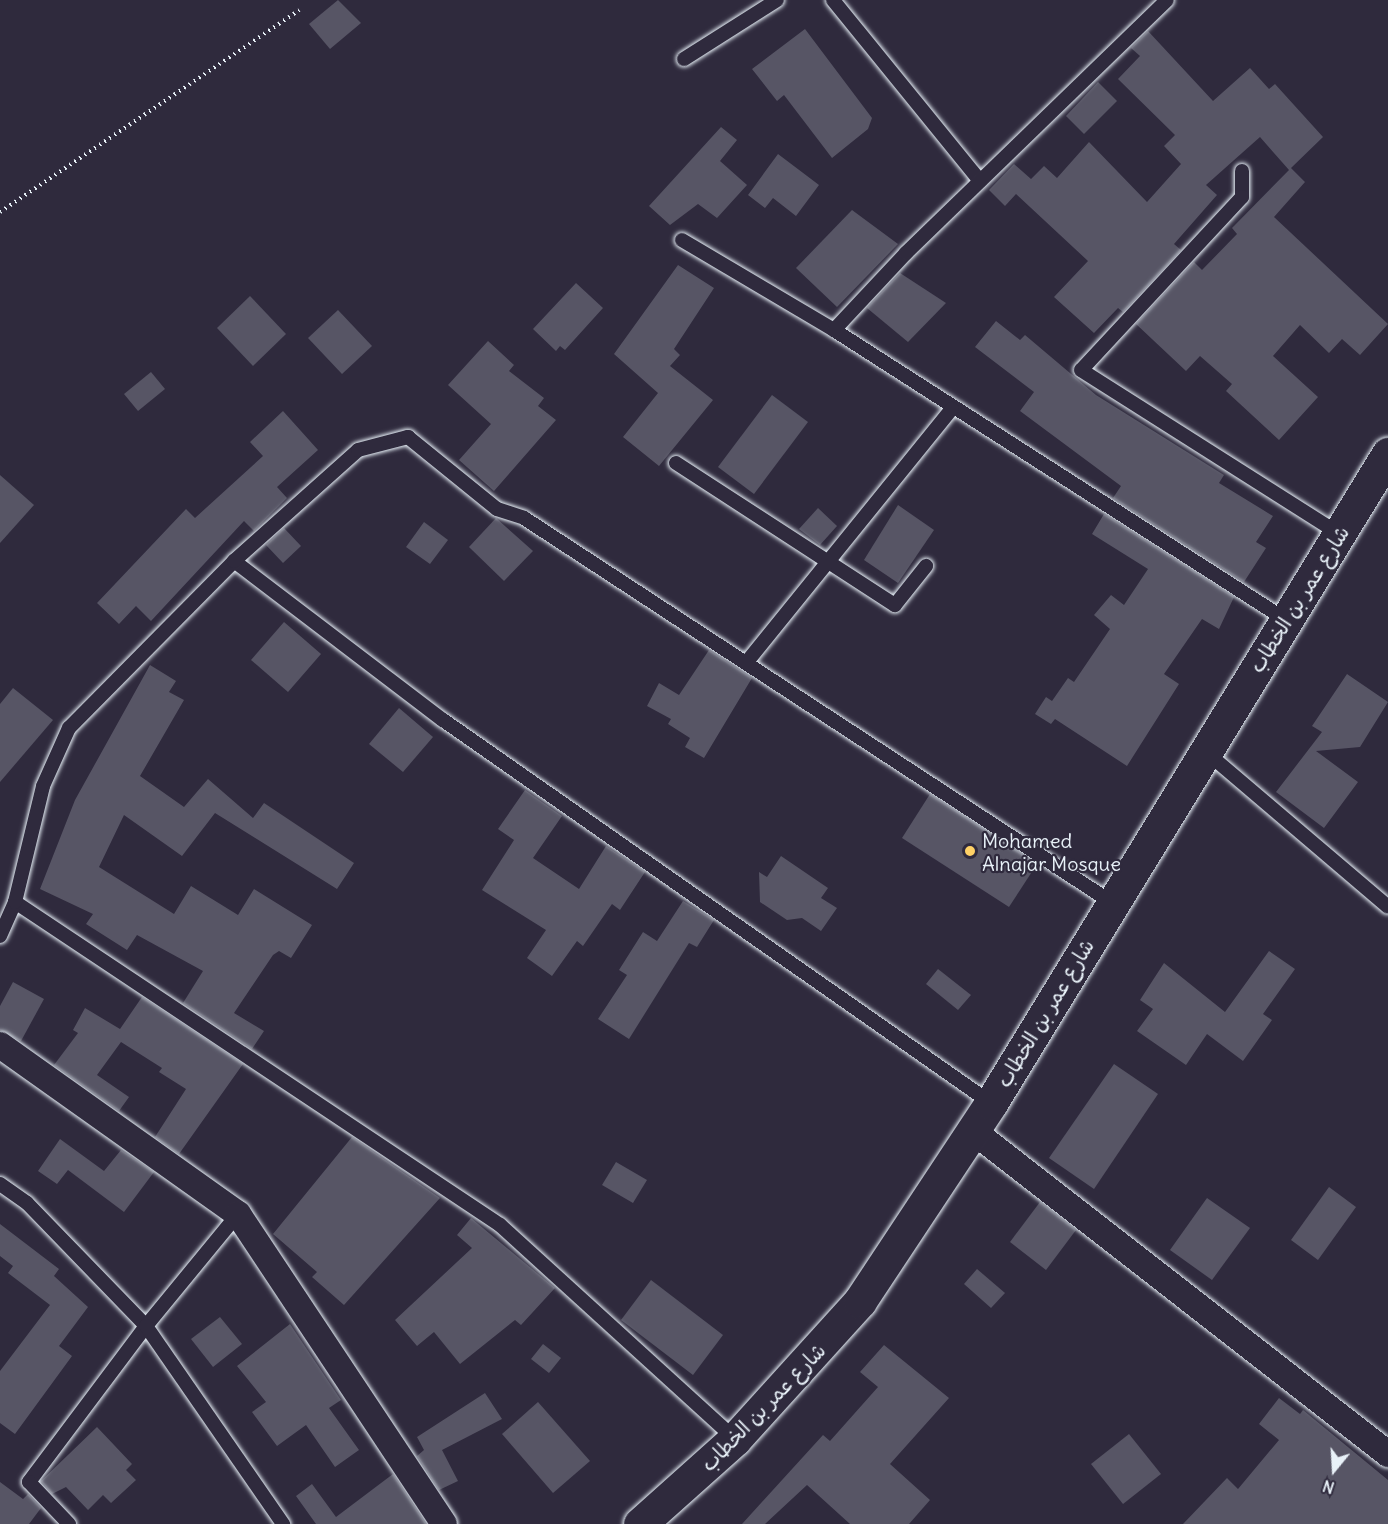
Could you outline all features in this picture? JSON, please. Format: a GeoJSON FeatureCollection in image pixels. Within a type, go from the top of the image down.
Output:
{"type":"FeatureCollection","features":[{"type":"Feature","properties":{"kind":"main road","name":"شارع عمر بن الخطاب"},"geometry":{"type":"LineString","coordinates":[[640,1524],[735,1439],[860,1301],[991,1103],[1111,902],[1388,454]]}},
{"type":"Feature","properties":{"kind":"street"},"geometry":{"type":"LineString","coordinates":[[0,1046],[238,1214],[444,1524]]}},
{"type":"Feature","properties":{"kind":"street"},"geometry":{"type":"LineString","coordinates":[[972,1131],[1388,1454]]}},
{"type":"Feature","properties":{"kind":"lane"},"geometry":{"type":"LineString","coordinates":[[684,59],[777,0]]}},
{"type":"Feature","properties":{"kind":"lane"},"geometry":{"type":"LineString","coordinates":[[833,0],[980,181]]}},
{"type":"Feature","properties":{"kind":"lane"},"geometry":{"type":"LineString","coordinates":[[834,330],[980,181],[1167,0]]}},
{"type":"Feature","properties":{"kind":"lane"},"geometry":{"type":"LineString","coordinates":[[1242,171],[1242,197],[1081,370],[1339,534]]}},
{"type":"Feature","properties":{"kind":"lane"},"geometry":{"type":"LineString","coordinates":[[682,240],[834,330],[952,410],[1286,620]]}},
{"type":"Feature","properties":{"kind":"lane"},"geometry":{"type":"LineString","coordinates":[[746,663],[952,410]]}},
{"type":"Feature","properties":{"kind":"lane"},"geometry":{"type":"LineString","coordinates":[[0,936],[15,902],[43,786],[69,728],[234,561],[358,450],[408,437],[497,509],[524,518],[1111,902]]}},
{"type":"Feature","properties":{"kind":"lane"},"geometry":{"type":"LineString","coordinates":[[675,463],[828,565],[895,605],[926,566]]}},
{"type":"Feature","properties":{"kind":"lane"},"geometry":{"type":"LineString","coordinates":[[234,561],[443,720],[991,1103]]}},
{"type":"Feature","properties":{"kind":"lane"},"geometry":{"type":"LineString","coordinates":[[1205,751],[1388,907]]}},
{"type":"Feature","properties":{"kind":"lane"},"geometry":{"type":"LineString","coordinates":[[15,902],[467,1200],[735,1439]]}},
{"type":"Feature","properties":{"kind":"lane"},"geometry":{"type":"LineString","coordinates":[[0,1184],[27,1203],[146,1326],[283,1524]]}},
{"type":"Feature","properties":{"kind":"lane"},"geometry":{"type":"LineString","coordinates":[[69,1524],[29,1482],[146,1326],[238,1214]]}},
{"type":"Feature","properties":{"kind":"path"},"geometry":{"type":"LineString","coordinates":[[0,212],[299,10]]}},
{"type":"Feature","properties":{"kind":"building"},"geometry":{"type":"Polygon","coordinates":[[[338,0],[361,23],[330,49],[309,24],[338,0]]]}},
{"type":"Feature","properties":{"kind":"building"},"geometry":{"type":"Polygon","coordinates":[[[805,29],[872,118],[868,129],[832,158],[784,95],[777,101],[752,69],[805,29]]]}},
{"type":"Feature","properties":{"kind":"building"},"geometry":{"type":"Polygon","coordinates":[[[1148,31],[1213,101],[1250,68],[1269,89],[1275,84],[1323,137],[1291,168],[1305,182],[1274,217],[1388,324],[1360,355],[1342,339],[1329,353],[1300,325],[1273,356],[1318,397],[1279,440],[1226,391],[1232,384],[1200,356],[1186,371],[1136,324],[1194,262],[1202,270],[1237,234],[1232,228],[1289,170],[1260,137],[1206,185],[1217,195],[1174,244],[1181,250],[1123,312],[1118,308],[1094,333],[1054,297],[1088,261],[1016,194],[1005,206],[989,190],[1014,164],[1031,179],[1044,166],[1057,178],[1089,142],[1147,202],[1181,164],[1164,146],[1175,135],[1118,79],[1140,56],[1131,48],[1148,31]]]}},
{"type":"Feature","properties":{"kind":"building"},"geometry":{"type":"Polygon","coordinates":[[[1098,82],[1117,101],[1084,134],[1066,116],[1098,82]]]}},
{"type":"Feature","properties":{"kind":"building"},"geometry":{"type":"Polygon","coordinates":[[[721,127],[737,140],[720,161],[747,185],[717,218],[698,204],[670,225],[649,206],[721,127]]]}},
{"type":"Feature","properties":{"kind":"building"},"geometry":{"type":"Polygon","coordinates":[[[778,154],[819,185],[796,216],[773,198],[765,208],[748,195],[778,154]]]}},
{"type":"Feature","properties":{"kind":"building"},"geometry":{"type":"Polygon","coordinates":[[[852,210],[898,244],[837,307],[796,268],[852,210]]]}},
{"type":"Feature","properties":{"kind":"building"},"geometry":{"type":"Polygon","coordinates":[[[678,265],[714,288],[674,349],[680,355],[670,366],[713,400],[659,466],[623,437],[658,393],[614,354],[678,265]]]}},
{"type":"Feature","properties":{"kind":"building"},"geometry":{"type":"Polygon","coordinates":[[[900,273],[946,303],[908,342],[867,308],[900,273]]]}},
{"type":"Feature","properties":{"kind":"building"},"geometry":{"type":"Polygon","coordinates":[[[576,283],[603,308],[565,350],[560,346],[556,351],[533,329],[576,283]]]}},
{"type":"Feature","properties":{"kind":"building"},"geometry":{"type":"Polygon","coordinates":[[[250,296],[286,334],[253,366],[217,328],[250,296]]]}},
{"type":"Feature","properties":{"kind":"building"},"geometry":{"type":"Polygon","coordinates":[[[338,310],[372,346],[342,374],[308,338],[338,310]]]}},
{"type":"Feature","properties":{"kind":"building"},"geometry":{"type":"Polygon","coordinates":[[[996,321],[1020,340],[1025,335],[1096,395],[1224,475],[1219,483],[1273,516],[1256,542],[1266,548],[1244,582],[1113,498],[1121,486],[1020,411],[1034,392],[975,347],[996,321]]]}},
{"type":"Feature","properties":{"kind":"building"},"geometry":{"type":"Polygon","coordinates":[[[488,341],[514,365],[509,371],[544,398],[538,406],[556,420],[494,491],[459,460],[491,424],[448,385],[488,341]]]}},
{"type":"Feature","properties":{"kind":"building"},"geometry":{"type":"Polygon","coordinates":[[[151,372],[165,389],[138,411],[124,394],[151,372]]]}},
{"type":"Feature","properties":{"kind":"building"},"geometry":{"type":"Polygon","coordinates":[[[772,395],[808,422],[754,494],[718,467],[772,395]]]}},
{"type":"Feature","properties":{"kind":"building"},"geometry":{"type":"Polygon","coordinates":[[[283,411],[318,450],[277,487],[287,498],[254,531],[244,521],[151,621],[136,606],[119,624],[97,603],[186,509],[195,518],[263,456],[250,442],[283,411]]]}},
{"type":"Feature","properties":{"kind":"building"},"geometry":{"type":"Polygon","coordinates":[[[0,475],[34,505],[0,543],[0,475]]]}},
{"type":"Feature","properties":{"kind":"building"},"geometry":{"type":"Polygon","coordinates":[[[898,505],[934,530],[898,583],[864,560],[898,505]]]}},
{"type":"Feature","properties":{"kind":"building"},"geometry":{"type":"Polygon","coordinates":[[[818,508],[837,526],[820,545],[799,529],[818,508]]]}},
{"type":"Feature","properties":{"kind":"building"},"geometry":{"type":"Polygon","coordinates":[[[1104,514],[1234,597],[1219,629],[1202,619],[1164,674],[1179,684],[1127,766],[1055,719],[1051,724],[1035,714],[1046,697],[1052,701],[1068,678],[1074,682],[1110,629],[1094,615],[1111,595],[1124,605],[1148,569],[1092,534],[1104,514]]]}},
{"type":"Feature","properties":{"kind":"building"},"geometry":{"type":"Polygon","coordinates":[[[496,518],[533,551],[504,581],[469,547],[496,518]]]}},
{"type":"Feature","properties":{"kind":"building"},"geometry":{"type":"Polygon","coordinates":[[[424,522],[448,540],[430,564],[406,547],[424,522]]]}},
{"type":"Feature","properties":{"kind":"building"},"geometry":{"type":"Polygon","coordinates":[[[284,528],[301,546],[283,563],[266,545],[284,528]]]}},
{"type":"Feature","properties":{"kind":"building"},"geometry":{"type":"Polygon","coordinates":[[[284,622],[321,654],[288,692],[251,660],[284,622]]]}},
{"type":"Feature","properties":{"kind":"building"},"geometry":{"type":"Polygon","coordinates":[[[709,650],[752,678],[704,758],[685,747],[690,738],[668,724],[671,719],[647,706],[659,683],[679,695],[709,650]]]}},
{"type":"Feature","properties":{"kind":"building"},"geometry":{"type":"Polygon","coordinates":[[[150,665],[176,681],[169,692],[184,700],[140,776],[184,807],[208,779],[253,818],[264,803],[354,863],[337,889],[215,813],[182,856],[124,815],[99,867],[174,914],[191,886],[238,915],[254,889],[312,925],[291,958],[279,951],[273,955],[234,1013],[264,1031],[252,1049],[183,1003],[203,971],[137,935],[127,950],[86,924],[93,914],[40,889],[75,800],[150,665]]]}},
{"type":"Feature","properties":{"kind":"building"},"geometry":{"type":"Polygon","coordinates":[[[1347,674],[1388,702],[1360,747],[1316,751],[1358,782],[1324,828],[1276,792],[1322,732],[1312,726],[1347,674]]]}},
{"type":"Feature","properties":{"kind":"building"},"geometry":{"type":"Polygon","coordinates":[[[13,688],[53,720],[0,782],[0,704],[13,688]]]}},
{"type":"Feature","properties":{"kind":"building"},"geometry":{"type":"Polygon","coordinates":[[[399,708],[433,737],[403,772],[369,744],[399,708]]]}},
{"type":"Feature","properties":{"kind":"building"},"geometry":{"type":"Polygon","coordinates":[[[525,790],[562,816],[533,858],[579,889],[606,846],[645,872],[620,910],[612,904],[583,946],[577,941],[552,976],[527,958],[546,930],[482,890],[514,840],[498,829],[525,790]]]}},
{"type":"Feature","properties":{"kind":"building","name":"Mohamed Alnajar Mosque"},"geometry":{"type":"Polygon","coordinates":[[[930,794],[1037,864],[1009,907],[902,838],[930,794]]]}},
{"type":"Feature","properties":{"kind":"building"},"geometry":{"type":"Polygon","coordinates":[[[781,856],[828,888],[821,898],[837,908],[821,931],[802,918],[787,920],[760,902],[759,872],[767,877],[781,856]]]}},
{"type":"Feature","properties":{"kind":"building"},"geometry":{"type":"Polygon","coordinates":[[[683,901],[714,920],[697,947],[689,943],[629,1039],[598,1019],[627,975],[619,970],[643,932],[657,941],[683,901]]]}},
{"type":"Feature","properties":{"kind":"building"},"geometry":{"type":"Polygon","coordinates":[[[1269,951],[1295,969],[1263,1014],[1272,1020],[1243,1061],[1207,1034],[1186,1065],[1137,1031],[1153,1009],[1140,1000],[1164,963],[1225,1012],[1269,951]]]}},
{"type":"Feature","properties":{"kind":"building"},"geometry":{"type":"Polygon","coordinates":[[[938,969],[971,995],[958,1010],[926,984],[938,969]]]}},
{"type":"Feature","properties":{"kind":"building"},"geometry":{"type":"Polygon","coordinates":[[[13,982],[44,999],[21,1041],[0,1030],[0,1006],[13,982]]]}},
{"type":"Feature","properties":{"kind":"building"},"geometry":{"type":"Polygon","coordinates":[[[142,997],[243,1064],[179,1154],[155,1137],[186,1089],[159,1072],[162,1068],[121,1042],[97,1075],[129,1097],[119,1111],[54,1065],[78,1033],[73,1030],[85,1008],[120,1029],[142,997]]]}},
{"type":"Feature","properties":{"kind":"building"},"geometry":{"type":"Polygon","coordinates":[[[1114,1064],[1158,1094],[1094,1189],[1049,1158],[1114,1064]]]}},
{"type":"Feature","properties":{"kind":"building"},"geometry":{"type":"Polygon","coordinates":[[[352,1137],[440,1198],[344,1305],[312,1277],[317,1272],[273,1234],[352,1137]]]}},
{"type":"Feature","properties":{"kind":"building"},"geometry":{"type":"Polygon","coordinates":[[[60,1139],[104,1171],[121,1150],[154,1172],[124,1212],[68,1170],[57,1184],[38,1171],[60,1139]]]}},
{"type":"Feature","properties":{"kind":"building"},"geometry":{"type":"Polygon","coordinates":[[[616,1162],[647,1180],[633,1203],[602,1185],[616,1162]]]}},
{"type":"Feature","properties":{"kind":"building"},"geometry":{"type":"Polygon","coordinates":[[[1329,1187],[1356,1207],[1318,1260],[1291,1240],[1329,1187]]]}},
{"type":"Feature","properties":{"kind":"building"},"geometry":{"type":"Polygon","coordinates":[[[1207,1198],[1250,1228],[1212,1280],[1170,1250],[1207,1198]]]}},
{"type":"Feature","properties":{"kind":"building"},"geometry":{"type":"Polygon","coordinates":[[[1040,1202],[1076,1230],[1046,1270],[1010,1242],[1040,1202]]]}},
{"type":"Feature","properties":{"kind":"building"},"geometry":{"type":"Polygon","coordinates":[[[471,1218],[555,1288],[521,1325],[515,1320],[460,1364],[434,1332],[417,1346],[395,1320],[472,1248],[457,1235],[471,1218]]]}},
{"type":"Feature","properties":{"kind":"building"},"geometry":{"type":"Polygon","coordinates":[[[0,1224],[59,1269],[54,1276],[88,1307],[59,1346],[72,1356],[15,1434],[0,1423],[0,1371],[50,1305],[8,1273],[13,1266],[0,1256],[0,1224]]]}},
{"type":"Feature","properties":{"kind":"building"},"geometry":{"type":"Polygon","coordinates":[[[977,1269],[1005,1293],[991,1308],[964,1284],[977,1269]]]}},
{"type":"Feature","properties":{"kind":"building"},"geometry":{"type":"Polygon","coordinates":[[[651,1280],[723,1335],[693,1375],[621,1320],[651,1280]]]}},
{"type":"Feature","properties":{"kind":"building"},"geometry":{"type":"Polygon","coordinates":[[[220,1317],[242,1344],[213,1367],[191,1339],[220,1317]]]}},
{"type":"Feature","properties":{"kind":"building"},"geometry":{"type":"Polygon","coordinates":[[[290,1324],[341,1400],[329,1408],[359,1450],[335,1467],[306,1425],[277,1446],[252,1412],[266,1402],[237,1366],[290,1324]]]}},
{"type":"Feature","properties":{"kind":"building"},"geometry":{"type":"Polygon","coordinates":[[[543,1344],[561,1358],[549,1373],[531,1359],[543,1344]]]}},
{"type":"Feature","properties":{"kind":"building"},"geometry":{"type":"Polygon","coordinates":[[[884,1345],[949,1398],[890,1464],[930,1500],[909,1524],[850,1524],[807,1485],[765,1524],[742,1524],[823,1435],[830,1441],[878,1387],[860,1372],[884,1345]]]}},
{"type":"Feature","properties":{"kind":"building"},"geometry":{"type":"Polygon","coordinates":[[[485,1393],[502,1419],[442,1450],[458,1481],[439,1490],[417,1456],[424,1450],[417,1437],[485,1393]]]}},
{"type":"Feature","properties":{"kind":"building"},"geometry":{"type":"Polygon","coordinates":[[[1279,1398],[1300,1414],[1303,1410],[1388,1480],[1388,1524],[1183,1524],[1227,1478],[1238,1489],[1279,1440],[1259,1424],[1279,1398]]]}},
{"type":"Feature","properties":{"kind":"building"},"geometry":{"type":"Polygon","coordinates":[[[538,1402],[590,1461],[553,1493],[502,1434],[538,1402]]]}},
{"type":"Feature","properties":{"kind":"building"},"geometry":{"type":"Polygon","coordinates":[[[97,1427],[132,1464],[126,1470],[136,1480],[111,1503],[103,1495],[88,1510],[66,1487],[52,1494],[41,1481],[97,1427]]]}},
{"type":"Feature","properties":{"kind":"building"},"geometry":{"type":"Polygon","coordinates":[[[1129,1434],[1161,1474],[1123,1504],[1091,1464],[1129,1434]]]}},
{"type":"Feature","properties":{"kind":"building"},"geometry":{"type":"Polygon","coordinates":[[[393,1474],[426,1524],[316,1524],[296,1496],[312,1484],[336,1517],[393,1474]]]}},
{"type":"Feature","properties":{"kind":"building"},"geometry":{"type":"Polygon","coordinates":[[[0,1482],[23,1499],[28,1494],[41,1508],[29,1524],[0,1524],[0,1482]]]}},
{"type":"Feature","properties":{"kind":"place","name":"Mohamed Alnajar Mosque"},"geometry":{"type":"Point","coordinates":[970,851]}}]}
